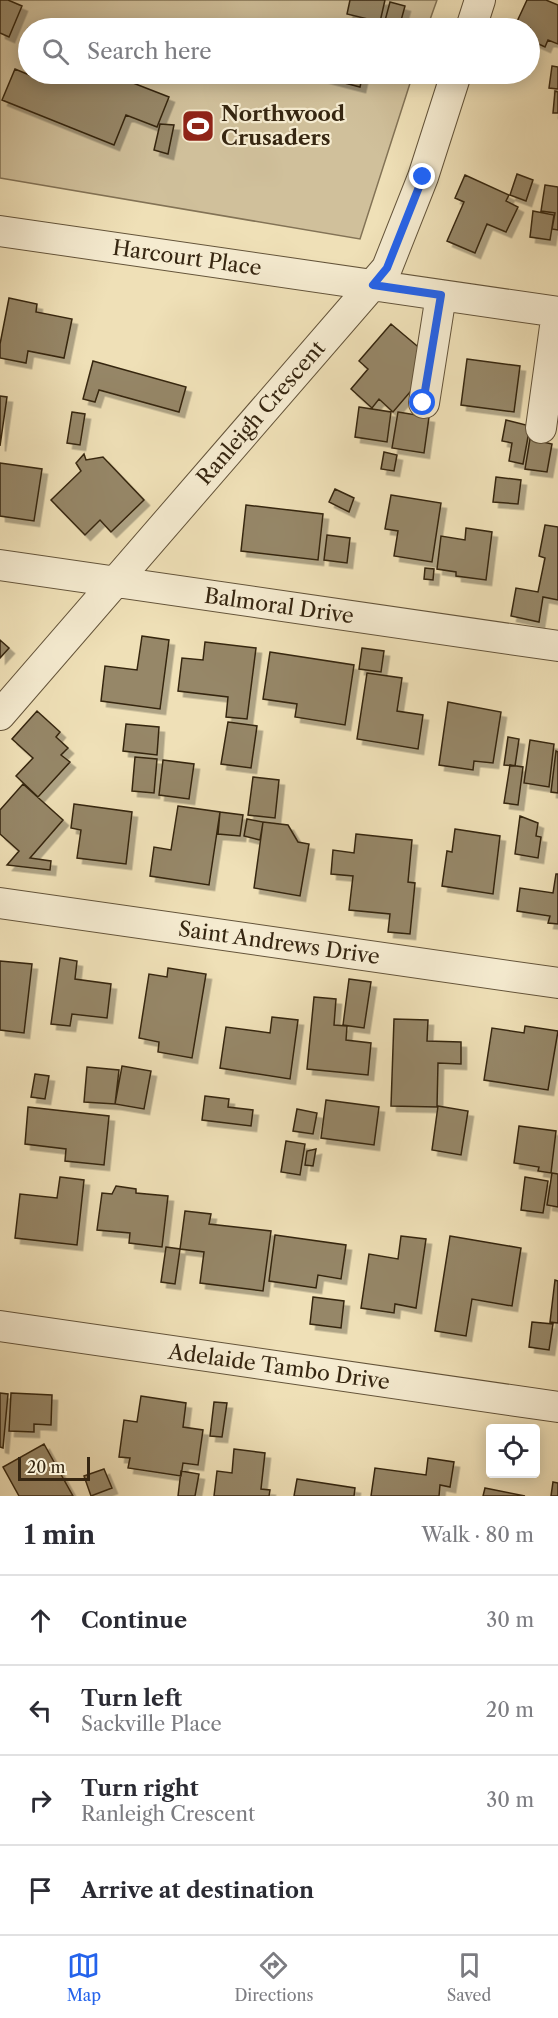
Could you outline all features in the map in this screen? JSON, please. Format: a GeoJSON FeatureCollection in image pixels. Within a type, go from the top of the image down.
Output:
{"type":"FeatureCollection","features":[{"type":"Feature","properties":{"kind":"street"},"geometry":{"type":"LineString","coordinates":[[474,18],[480,0]]}},
{"type":"Feature","properties":{"kind":"street","name":"Ranleigh Crescent"},"geometry":{"type":"LineString","coordinates":[[0,715],[387,268],[423,177],[453,84]]}},
{"type":"Feature","properties":{"kind":"street","name":"Harcourt Place"},"geometry":{"type":"LineString","coordinates":[[0,231],[558,312]]}},
{"type":"Feature","properties":{"kind":"street"},"geometry":{"type":"LineString","coordinates":[[423,403],[441,295]]}},
{"type":"Feature","properties":{"kind":"street"},"geometry":{"type":"LineString","coordinates":[[541,428],[558,312]]}},
{"type":"Feature","properties":{"kind":"street","name":"Balmoral Drive"},"geometry":{"type":"LineString","coordinates":[[0,565],[558,646]]}},
{"type":"Feature","properties":{"kind":"street","name":"Saint Andrews Drive"},"geometry":{"type":"LineString","coordinates":[[0,903],[558,983]]}},
{"type":"Feature","properties":{"kind":"street","name":"Adelaide Tambo Drive"},"geometry":{"type":"LineString","coordinates":[[0,1326],[558,1407]]}},
{"type":"Feature","properties":{"kind":"shaded area","name":"Northwood Crusaders"},"geometry":{"type":"Polygon","coordinates":[[[0,0],[437,0],[431,18],[18,18],[18,84],[410,84],[360,239],[0,178],[0,0]]]}},
{"type":"Feature","properties":{"kind":"building"},"geometry":{"type":"Polygon","coordinates":[[[0,0],[8,0],[22,6],[9,37],[0,33],[0,0]]]}},
{"type":"Feature","properties":{"kind":"building"},"geometry":{"type":"Polygon","coordinates":[[[350,0],[385,0],[381,18],[364,18],[347,14],[350,0]]]}},
{"type":"Feature","properties":{"kind":"building"},"geometry":{"type":"Polygon","coordinates":[[[527,0],[546,0],[558,5],[558,44],[548,40],[545,47],[540,45],[540,18],[519,18],[527,0]]]}},
{"type":"Feature","properties":{"kind":"building"},"geometry":{"type":"Polygon","coordinates":[[[390,2],[405,6],[402,18],[386,18],[390,2]]]}},
{"type":"Feature","properties":{"kind":"building"},"geometry":{"type":"Polygon","coordinates":[[[552,66],[558,67],[558,89],[549,88],[552,66]]]}},
{"type":"Feature","properties":{"kind":"building"},"geometry":{"type":"Polygon","coordinates":[[[15,69],[18,70],[18,84],[136,84],[169,97],[157,127],[126,115],[114,145],[2,100],[15,69]]]}},
{"type":"Feature","properties":{"kind":"building"},"geometry":{"type":"Polygon","coordinates":[[[555,91],[558,92],[558,113],[553,113],[555,91]]]}},
{"type":"Feature","properties":{"kind":"building"},"geometry":{"type":"Polygon","coordinates":[[[160,124],[174,125],[168,154],[154,150],[160,124]]]}},
{"type":"Feature","properties":{"kind":"building"},"geometry":{"type":"Polygon","coordinates":[[[517,174],[533,180],[526,201],[510,195],[517,174]]]}},
{"type":"Feature","properties":{"kind":"building"},"geometry":{"type":"Polygon","coordinates":[[[465,175],[509,195],[506,201],[518,207],[506,232],[487,224],[475,253],[447,241],[464,202],[455,198],[465,175]]]}},
{"type":"Feature","properties":{"kind":"building"},"geometry":{"type":"Polygon","coordinates":[[[545,185],[558,187],[558,230],[552,229],[555,213],[541,211],[545,185]]]}},
{"type":"Feature","properties":{"kind":"building"},"geometry":{"type":"Polygon","coordinates":[[[533,211],[554,215],[550,240],[530,237],[533,211]]]}},
{"type":"Feature","properties":{"kind":"building"},"geometry":{"type":"Polygon","coordinates":[[[9,298],[37,304],[36,312],[72,319],[64,358],[28,351],[26,363],[0,358],[0,344],[9,298]]]}},
{"type":"Feature","properties":{"kind":"building"},"geometry":{"type":"Polygon","coordinates":[[[391,324],[429,356],[428,371],[393,412],[379,399],[372,408],[351,389],[368,369],[359,361],[391,324]]]}},
{"type":"Feature","properties":{"kind":"building"},"geometry":{"type":"Polygon","coordinates":[[[467,359],[520,366],[514,412],[461,405],[467,359]]]}},
{"type":"Feature","properties":{"kind":"building"},"geometry":{"type":"Polygon","coordinates":[[[93,361],[186,387],[179,412],[99,390],[95,402],[83,399],[93,361]]]}},
{"type":"Feature","properties":{"kind":"building"},"geometry":{"type":"Polygon","coordinates":[[[0,396],[7,397],[0,446],[0,396]]]}},
{"type":"Feature","properties":{"kind":"building"},"geometry":{"type":"Polygon","coordinates":[[[359,407],[391,412],[387,442],[355,437],[359,407]]]}},
{"type":"Feature","properties":{"kind":"building"},"geometry":{"type":"Polygon","coordinates":[[[72,412],[85,414],[80,445],[67,443],[72,412]]]}},
{"type":"Feature","properties":{"kind":"building"},"geometry":{"type":"Polygon","coordinates":[[[398,412],[429,417],[424,453],[392,448],[398,412]]]}},
{"type":"Feature","properties":{"kind":"building"},"geometry":{"type":"Polygon","coordinates":[[[506,420],[530,426],[523,464],[509,461],[512,443],[502,441],[506,420]]]}},
{"type":"Feature","properties":{"kind":"building"},"geometry":{"type":"Polygon","coordinates":[[[530,439],[552,444],[547,472],[525,469],[530,439]]]}},
{"type":"Feature","properties":{"kind":"building"},"geometry":{"type":"Polygon","coordinates":[[[384,452],[397,455],[394,471],[381,469],[384,452]]]}},
{"type":"Feature","properties":{"kind":"building"},"geometry":{"type":"Polygon","coordinates":[[[84,454],[86,460],[103,457],[144,500],[111,532],[100,520],[85,535],[51,500],[81,471],[76,463],[84,454]]]}},
{"type":"Feature","properties":{"kind":"building"},"geometry":{"type":"Polygon","coordinates":[[[0,463],[42,469],[34,521],[0,516],[0,463]]]}},
{"type":"Feature","properties":{"kind":"building"},"geometry":{"type":"Polygon","coordinates":[[[496,477],[521,480],[518,504],[493,502],[496,477]]]}},
{"type":"Feature","properties":{"kind":"building"},"geometry":{"type":"Polygon","coordinates":[[[335,489],[354,498],[349,512],[329,502],[335,489]]]}},
{"type":"Feature","properties":{"kind":"building"},"geometry":{"type":"Polygon","coordinates":[[[391,495],[441,503],[432,562],[394,556],[398,531],[385,529],[391,495]]]}},
{"type":"Feature","properties":{"kind":"building"},"geometry":{"type":"Polygon","coordinates":[[[246,505],[323,514],[318,560],[241,551],[246,505]]]}},
{"type":"Feature","properties":{"kind":"building"},"geometry":{"type":"Polygon","coordinates":[[[545,525],[558,527],[558,600],[543,597],[539,622],[511,616],[516,588],[538,592],[545,558],[539,556],[545,525]]]}},
{"type":"Feature","properties":{"kind":"building"},"geometry":{"type":"Polygon","coordinates":[[[466,528],[492,532],[486,580],[456,576],[456,572],[437,569],[441,536],[465,540],[466,528]]]}},
{"type":"Feature","properties":{"kind":"building"},"geometry":{"type":"Polygon","coordinates":[[[327,535],[350,538],[347,563],[324,560],[327,535]]]}},
{"type":"Feature","properties":{"kind":"building"},"geometry":{"type":"Polygon","coordinates":[[[425,568],[434,569],[433,580],[424,579],[425,568]]]}},
{"type":"Feature","properties":{"kind":"building"},"geometry":{"type":"Polygon","coordinates":[[[142,636],[169,640],[160,709],[101,701],[105,666],[137,670],[142,636]]]}},
{"type":"Feature","properties":{"kind":"building"},"geometry":{"type":"Polygon","coordinates":[[[0,640],[9,648],[0,658],[0,640]]]}},
{"type":"Feature","properties":{"kind":"building"},"geometry":{"type":"Polygon","coordinates":[[[205,642],[256,648],[247,719],[226,717],[228,697],[178,691],[182,658],[203,660],[205,642]]]}},
{"type":"Feature","properties":{"kind":"building"},"geometry":{"type":"Polygon","coordinates":[[[362,648],[384,651],[381,672],[359,669],[362,648]]]}},
{"type":"Feature","properties":{"kind":"building"},"geometry":{"type":"Polygon","coordinates":[[[270,652],[354,665],[345,725],[295,717],[297,704],[263,699],[270,652]]]}},
{"type":"Feature","properties":{"kind":"building"},"geometry":{"type":"Polygon","coordinates":[[[367,673],[402,678],[397,711],[423,715],[418,749],[357,739],[367,673]]]}},
{"type":"Feature","properties":{"kind":"building"},"geometry":{"type":"Polygon","coordinates":[[[448,702],[501,712],[493,763],[474,761],[473,770],[439,765],[448,702]]]}},
{"type":"Feature","properties":{"kind":"building"},"geometry":{"type":"Polygon","coordinates":[[[37,711],[60,732],[56,737],[68,748],[61,755],[70,762],[38,797],[16,776],[33,758],[12,739],[37,711]]]}},
{"type":"Feature","properties":{"kind":"building"},"geometry":{"type":"Polygon","coordinates":[[[228,722],[257,726],[251,768],[221,764],[228,722]]]}},
{"type":"Feature","properties":{"kind":"building"},"geometry":{"type":"Polygon","coordinates":[[[126,724],[159,727],[157,755],[123,751],[126,724]]]}},
{"type":"Feature","properties":{"kind":"building"},"geometry":{"type":"Polygon","coordinates":[[[508,737],[519,739],[515,766],[504,765],[508,737]]]}},
{"type":"Feature","properties":{"kind":"building"},"geometry":{"type":"Polygon","coordinates":[[[530,740],[554,744],[549,787],[524,783],[530,740]]]}},
{"type":"Feature","properties":{"kind":"building"},"geometry":{"type":"Polygon","coordinates":[[[556,751],[558,752],[558,793],[551,792],[556,751]]]}},
{"type":"Feature","properties":{"kind":"building"},"geometry":{"type":"Polygon","coordinates":[[[135,757],[157,759],[154,793],[132,791],[135,757]]]}},
{"type":"Feature","properties":{"kind":"building"},"geometry":{"type":"Polygon","coordinates":[[[163,760],[194,764],[189,799],[159,795],[163,760]]]}},
{"type":"Feature","properties":{"kind":"building"},"geometry":{"type":"Polygon","coordinates":[[[510,765],[523,767],[518,805],[504,803],[510,765]]]}},
{"type":"Feature","properties":{"kind":"building"},"geometry":{"type":"Polygon","coordinates":[[[253,777],[279,780],[275,818],[248,815],[253,777]]]}},
{"type":"Feature","properties":{"kind":"building"},"geometry":{"type":"Polygon","coordinates":[[[23,784],[63,820],[30,858],[51,861],[50,870],[7,865],[19,851],[0,834],[0,810],[23,784]]]}},
{"type":"Feature","properties":{"kind":"building"},"geometry":{"type":"Polygon","coordinates":[[[74,804],[132,812],[126,864],[77,858],[81,830],[71,828],[74,804]]]}},
{"type":"Feature","properties":{"kind":"building"},"geometry":{"type":"Polygon","coordinates":[[[178,806],[220,812],[209,885],[150,876],[154,847],[171,850],[178,806]]]}},
{"type":"Feature","properties":{"kind":"building"},"geometry":{"type":"Polygon","coordinates":[[[220,812],[243,815],[240,836],[218,834],[220,812]]]}},
{"type":"Feature","properties":{"kind":"building"},"geometry":{"type":"Polygon","coordinates":[[[520,816],[538,823],[536,836],[541,837],[538,858],[515,854],[520,816]]]}},
{"type":"Feature","properties":{"kind":"building"},"geometry":{"type":"Polygon","coordinates":[[[247,819],[263,822],[260,840],[244,836],[247,819]]]}},
{"type":"Feature","properties":{"kind":"building"},"geometry":{"type":"Polygon","coordinates":[[[263,822],[288,825],[298,842],[309,844],[300,896],[254,888],[263,822]]]}},
{"type":"Feature","properties":{"kind":"building"},"geometry":{"type":"Polygon","coordinates":[[[455,829],[500,836],[493,894],[442,886],[447,851],[452,852],[455,829]]]}},
{"type":"Feature","properties":{"kind":"building"},"geometry":{"type":"Polygon","coordinates":[[[356,834],[412,840],[408,882],[415,883],[410,934],[388,932],[390,914],[349,910],[353,876],[331,874],[333,850],[354,853],[356,834]]]}},
{"type":"Feature","properties":{"kind":"building"},"geometry":{"type":"Polygon","coordinates":[[[556,874],[558,874],[558,924],[548,923],[550,916],[517,911],[520,888],[553,893],[556,874]]]}},
{"type":"Feature","properties":{"kind":"building"},"geometry":{"type":"Polygon","coordinates":[[[60,958],[77,961],[75,979],[111,984],[107,1018],[72,1014],[70,1026],[51,1024],[60,958]]]}},
{"type":"Feature","properties":{"kind":"building"},"geometry":{"type":"Polygon","coordinates":[[[0,961],[32,964],[24,1033],[0,1030],[0,961]]]}},
{"type":"Feature","properties":{"kind":"building"},"geometry":{"type":"Polygon","coordinates":[[[168,968],[206,974],[192,1058],[158,1052],[159,1042],[139,1038],[149,974],[167,977],[168,968]]]}},
{"type":"Feature","properties":{"kind":"building"},"geometry":{"type":"Polygon","coordinates":[[[349,979],[371,982],[364,1028],[343,1025],[349,979]]]}},
{"type":"Feature","properties":{"kind":"building"},"geometry":{"type":"Polygon","coordinates":[[[314,997],[336,999],[334,1025],[347,1026],[346,1040],[371,1043],[368,1075],[307,1069],[314,997]]]}},
{"type":"Feature","properties":{"kind":"building"},"geometry":{"type":"Polygon","coordinates":[[[272,1017],[298,1020],[290,1079],[220,1068],[226,1027],[270,1033],[272,1017]]]}},
{"type":"Feature","properties":{"kind":"building"},"geometry":{"type":"Polygon","coordinates":[[[394,1019],[428,1020],[427,1041],[461,1042],[461,1064],[438,1063],[437,1107],[391,1106],[394,1019]]]}},
{"type":"Feature","properties":{"kind":"building"},"geometry":{"type":"Polygon","coordinates":[[[525,1026],[558,1031],[548,1090],[484,1080],[492,1028],[524,1033],[525,1026]]]}},
{"type":"Feature","properties":{"kind":"building"},"geometry":{"type":"Polygon","coordinates":[[[122,1066],[151,1071],[144,1109],[115,1104],[122,1066]]]}},
{"type":"Feature","properties":{"kind":"building"},"geometry":{"type":"Polygon","coordinates":[[[87,1067],[119,1070],[115,1104],[84,1102],[87,1067]]]}},
{"type":"Feature","properties":{"kind":"building"},"geometry":{"type":"Polygon","coordinates":[[[35,1074],[49,1076],[45,1099],[31,1097],[35,1074]]]}},
{"type":"Feature","properties":{"kind":"building"},"geometry":{"type":"Polygon","coordinates":[[[205,1096],[229,1099],[228,1107],[253,1110],[251,1126],[202,1120],[205,1096]]]}},
{"type":"Feature","properties":{"kind":"building"},"geometry":{"type":"Polygon","coordinates":[[[326,1100],[379,1107],[374,1145],[321,1138],[326,1100]]]}},
{"type":"Feature","properties":{"kind":"building"},"geometry":{"type":"Polygon","coordinates":[[[438,1106],[468,1111],[461,1155],[432,1150],[438,1106]]]}},
{"type":"Feature","properties":{"kind":"building"},"geometry":{"type":"Polygon","coordinates":[[[28,1107],[109,1116],[104,1165],[65,1161],[66,1149],[25,1144],[28,1107]]]}},
{"type":"Feature","properties":{"kind":"building"},"geometry":{"type":"Polygon","coordinates":[[[297,1109],[317,1113],[313,1134],[293,1131],[297,1109]]]}},
{"type":"Feature","properties":{"kind":"building"},"geometry":{"type":"Polygon","coordinates":[[[519,1126],[556,1131],[551,1173],[538,1171],[539,1167],[514,1163],[519,1126]]]}},
{"type":"Feature","properties":{"kind":"building"},"geometry":{"type":"Polygon","coordinates":[[[286,1141],[305,1144],[300,1175],[281,1172],[286,1141]]]}},
{"type":"Feature","properties":{"kind":"building"},"geometry":{"type":"Polygon","coordinates":[[[316,1149],[313,1166],[305,1165],[307,1151],[316,1149]]]}},
{"type":"Feature","properties":{"kind":"building"},"geometry":{"type":"Polygon","coordinates":[[[552,1173],[558,1174],[558,1207],[547,1205],[552,1173]]]}},
{"type":"Feature","properties":{"kind":"building"},"geometry":{"type":"Polygon","coordinates":[[[60,1177],[84,1180],[77,1245],[15,1238],[20,1194],[57,1198],[60,1177]]]}},
{"type":"Feature","properties":{"kind":"building"},"geometry":{"type":"Polygon","coordinates":[[[525,1177],[548,1181],[543,1213],[521,1210],[525,1177]]]}},
{"type":"Feature","properties":{"kind":"building"},"geometry":{"type":"Polygon","coordinates":[[[116,1186],[136,1189],[136,1193],[168,1196],[162,1247],[129,1243],[130,1233],[97,1230],[102,1193],[112,1194],[116,1186]]]}},
{"type":"Feature","properties":{"kind":"building"},"geometry":{"type":"Polygon","coordinates":[[[185,1211],[211,1214],[209,1224],[271,1231],[263,1291],[200,1283],[204,1252],[180,1249],[185,1211]]]}},
{"type":"Feature","properties":{"kind":"building"},"geometry":{"type":"Polygon","coordinates":[[[275,1235],[346,1245],[341,1279],[318,1275],[316,1288],[269,1281],[275,1235]]]}},
{"type":"Feature","properties":{"kind":"building"},"geometry":{"type":"Polygon","coordinates":[[[401,1236],[426,1239],[416,1308],[395,1304],[394,1313],[361,1308],[369,1254],[398,1259],[401,1236]]]}},
{"type":"Feature","properties":{"kind":"building"},"geometry":{"type":"Polygon","coordinates":[[[450,1236],[521,1248],[512,1306],[472,1299],[466,1336],[435,1331],[450,1236]]]}},
{"type":"Feature","properties":{"kind":"building"},"geometry":{"type":"Polygon","coordinates":[[[166,1247],[180,1249],[175,1284],[161,1282],[166,1247]]]}},
{"type":"Feature","properties":{"kind":"building"},"geometry":{"type":"Polygon","coordinates":[[[555,1280],[558,1281],[558,1323],[550,1322],[555,1280]]]}},
{"type":"Feature","properties":{"kind":"building"},"geometry":{"type":"Polygon","coordinates":[[[313,1297],[344,1301],[341,1328],[310,1324],[313,1297]]]}},
{"type":"Feature","properties":{"kind":"building"},"geometry":{"type":"Polygon","coordinates":[[[532,1322],[553,1324],[549,1350],[529,1347],[532,1322]]]}},
{"type":"Feature","properties":{"kind":"building"},"geometry":{"type":"Polygon","coordinates":[[[0,1393],[8,1394],[3,1448],[0,1447],[0,1393]]]}},
{"type":"Feature","properties":{"kind":"building"},"geometry":{"type":"Polygon","coordinates":[[[11,1393],[52,1395],[51,1425],[34,1424],[34,1432],[9,1431],[11,1393]]]}},
{"type":"Feature","properties":{"kind":"building"},"geometry":{"type":"Polygon","coordinates":[[[141,1396],[186,1403],[183,1427],[203,1430],[198,1465],[183,1463],[181,1476],[128,1468],[130,1458],[119,1457],[124,1420],[137,1422],[141,1396]]]}},
{"type":"Feature","properties":{"kind":"building"},"geometry":{"type":"Polygon","coordinates":[[[214,1402],[227,1403],[222,1437],[210,1436],[214,1402]]]}},
{"type":"Feature","properties":{"kind":"building"},"geometry":{"type":"Polygon","coordinates":[[[44,1444],[73,1496],[19,1496],[3,1467],[44,1444]]]}},
{"type":"Feature","properties":{"kind":"building"},"geometry":{"type":"Polygon","coordinates":[[[234,1449],[265,1453],[261,1489],[270,1490],[269,1496],[214,1496],[217,1471],[232,1473],[234,1449]]]}},
{"type":"Feature","properties":{"kind":"building"},"geometry":{"type":"Polygon","coordinates":[[[428,1458],[454,1462],[450,1487],[440,1485],[439,1496],[371,1496],[375,1468],[426,1475],[428,1458]]]}},
{"type":"Feature","properties":{"kind":"building"},"geometry":{"type":"Polygon","coordinates":[[[104,1469],[112,1488],[91,1496],[84,1476],[104,1469]]]}},
{"type":"Feature","properties":{"kind":"building"},"geometry":{"type":"Polygon","coordinates":[[[181,1471],[199,1474],[195,1496],[178,1496],[181,1471]]]}},
{"type":"Feature","properties":{"kind":"building"},"geometry":{"type":"Polygon","coordinates":[[[297,1479],[355,1488],[354,1496],[294,1496],[297,1479]]]}},
{"type":"Feature","properties":{"kind":"building"},"geometry":{"type":"Polygon","coordinates":[[[553,1482],[558,1483],[558,1496],[551,1496],[553,1482]]]}},
{"type":"Feature","properties":{"kind":"building"},"geometry":{"type":"Polygon","coordinates":[[[485,1488],[525,1496],[483,1496],[485,1488]]]}},
{"type":"Feature","properties":{"kind":"place","name":"Northwood Crusaders"},"geometry":{"type":"Point","coordinates":[198,126]}},
{"type":"Feature","properties":{"kind":"route"},"geometry":{"type":"LineString","coordinates":[[423,177],[387,268],[373,285],[441,295],[423,403]]}}]}
